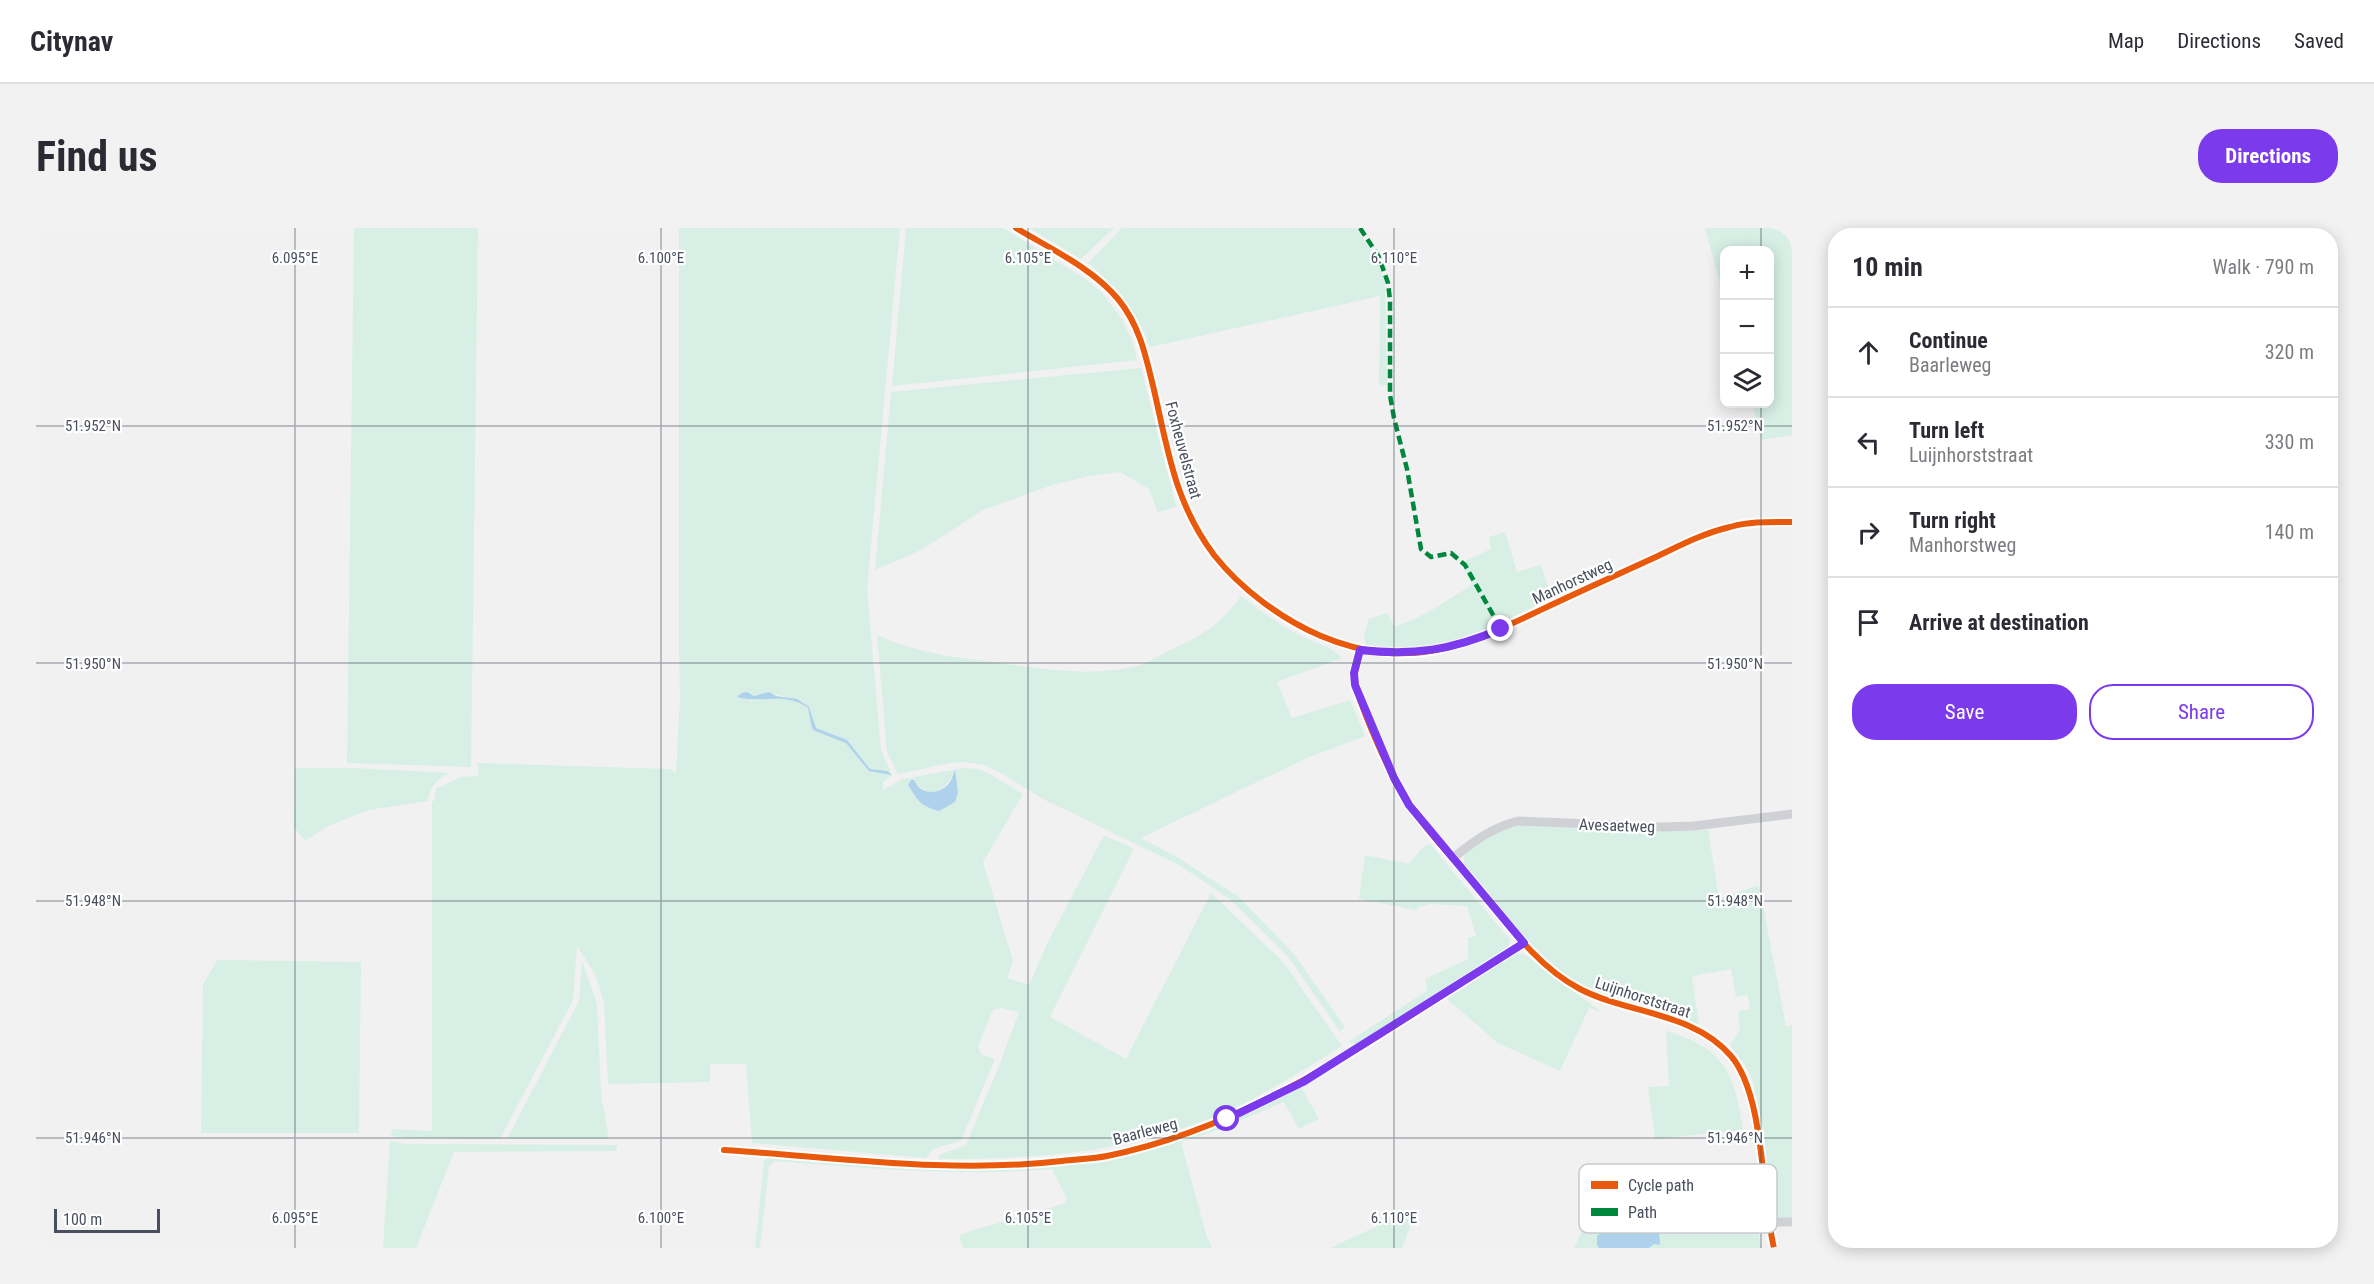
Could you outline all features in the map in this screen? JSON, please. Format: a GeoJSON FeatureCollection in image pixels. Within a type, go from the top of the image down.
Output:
{"type":"FeatureCollection","features":[{"type":"Feature","properties":{"kind":"street","name":"Foxheuvelstraat"},"geometry":{"type":"LineString","coordinates":[[1016,228],[1095,278],[1118,299],[1130,317],[1143,342],[1174,476],[1184,507],[1195,528],[1215,556],[1235,576],[1288,620],[1360,650]]}},
{"type":"Feature","properties":{"kind":"street","name":"Manhorstweg"},"geometry":{"type":"LineString","coordinates":[[1360,650],[1408,653],[1457,646],[1501,629],[1691,540],[1746,523],[1792,522]]}},
{"type":"Feature","properties":{"kind":"street","name":"Luijnhorststraat"},"geometry":{"type":"LineString","coordinates":[[1360,650],[1354,673],[1355,685],[1394,778],[1409,805],[1524,943],[1560,977],[1603,1000],[1676,1020],[1700,1030],[1731,1056],[1745,1076],[1752,1101],[1761,1164]]}},
{"type":"Feature","properties":{"kind":"street","name":"Avesaetweg"},"geometry":{"type":"LineString","coordinates":[[1453,858],[1477,838],[1498,826],[1518,821],[1663,827],[1705,825],[1792,814]]}},
{"type":"Feature","properties":{"kind":"street","name":"Baarleweg"},"geometry":{"type":"LineString","coordinates":[[724,1150],[953,1166],[1051,1162],[1106,1156],[1126,1151],[1178,1137],[1227,1119],[1266,1101],[1330,1065],[1524,943]]}},
{"type":"Feature","properties":{"kind":"street","name":"Luijnhorststraat"},"geometry":{"type":"LineString","coordinates":[[1772,1233],[1774,1248]]}},
{"type":"Feature","properties":{"kind":"green space"},"geometry":{"type":"Polygon","coordinates":[[[354,228],[478,228],[471,767],[347,763],[354,228]]]}},
{"type":"Feature","properties":{"kind":"green space"},"geometry":{"type":"Polygon","coordinates":[[[679,228],[900,228],[867,589],[881,750],[892,775],[883,782],[883,790],[903,779],[964,768],[986,772],[1023,794],[983,862],[1013,961],[1007,978],[1029,985],[1048,942],[1104,835],[1134,849],[1050,1017],[1126,1059],[1211,893],[1284,963],[1342,1046],[1244,1104],[1175,1131],[1109,1147],[1076,1152],[1009,1158],[939,1159],[939,1155],[966,1145],[1019,1012],[1002,1008],[994,1009],[978,1047],[982,1055],[994,1061],[961,1141],[932,1149],[926,1158],[752,1143],[746,1064],[710,1064],[710,1082],[608,1084],[604,1003],[595,974],[577,946],[573,1000],[500,1139],[391,1136],[392,1129],[432,1131],[432,801],[434,801],[436,789],[460,777],[479,776],[477,763],[670,769],[676,773],[680,699],[683,699],[680,698],[679,228]],[[747,692],[750,701],[780,698],[796,700],[769,694],[755,696],[747,692]],[[796,700],[807,708],[815,731],[847,743],[869,771],[887,771],[870,769],[847,740],[816,728],[809,707],[796,700]],[[955,770],[951,779],[939,790],[930,793],[916,785],[929,807],[933,809],[946,807],[951,803],[955,770]]]}},
{"type":"Feature","properties":{"kind":"green space"},"geometry":{"type":"Polygon","coordinates":[[[906,228],[1003,228],[1087,280],[1102,293],[1121,318],[1132,340],[1137,360],[892,386],[906,228]]]}},
{"type":"Feature","properties":{"kind":"green space"},"geometry":{"type":"Polygon","coordinates":[[[1029,228],[1114,228],[1081,259],[1029,228]]]}},
{"type":"Feature","properties":{"kind":"green space"},"geometry":{"type":"Polygon","coordinates":[[[1122,228],[1356,228],[1377,259],[1385,281],[1387,385],[1381,386],[1379,382],[1380,296],[1150,347],[1139,322],[1125,300],[1088,263],[1122,228]]]}},
{"type":"Feature","properties":{"kind":"green space"},"geometry":{"type":"Polygon","coordinates":[[[1705,228],[1792,228],[1792,435],[1762,440],[1753,408],[1774,408],[1774,246],[1720,246],[1720,284],[1705,228]]]}},
{"type":"Feature","properties":{"kind":"green space"},"geometry":{"type":"Polygon","coordinates":[[[1141,368],[1176,507],[1158,512],[1149,489],[1120,472],[1089,476],[1052,485],[981,511],[923,549],[875,570],[891,392],[1141,368]]]}},
{"type":"Feature","properties":{"kind":"green space"},"geometry":{"type":"Polygon","coordinates":[[[1505,532],[1517,572],[1541,565],[1552,598],[1463,637],[1419,646],[1366,645],[1364,636],[1369,619],[1387,613],[1395,627],[1427,613],[1472,585],[1461,563],[1491,549],[1489,537],[1505,532]]]}},
{"type":"Feature","properties":{"kind":"green space"},"geometry":{"type":"Polygon","coordinates":[[[1241,596],[1285,627],[1329,648],[1342,658],[1277,682],[1292,718],[1350,700],[1365,736],[1307,758],[1141,838],[1177,857],[1239,897],[1294,954],[1345,1027],[1340,1032],[1289,958],[1231,900],[1179,865],[1045,800],[984,765],[965,762],[950,763],[898,774],[887,752],[877,635],[919,650],[962,658],[1064,671],[1119,670],[1145,663],[1192,640],[1226,615],[1241,596]]]}},
{"type":"Feature","properties":{"kind":"green space"},"geometry":{"type":"Polygon","coordinates":[[[295,768],[352,768],[450,773],[434,784],[428,801],[368,810],[328,826],[305,841],[294,827],[295,768]]]}},
{"type":"Feature","properties":{"kind":"green space"},"geometry":{"type":"Polygon","coordinates":[[[1527,825],[1635,832],[1708,830],[1719,898],[1759,885],[1786,1026],[1792,1025],[1792,1219],[1777,1216],[1777,1164],[1765,1164],[1753,1082],[1747,1068],[1730,1045],[1740,1029],[1738,1011],[1750,1009],[1748,995],[1736,997],[1731,969],[1692,976],[1699,1025],[1599,995],[1565,976],[1544,959],[1519,932],[1464,864],[1464,856],[1470,845],[1512,828],[1527,825]]]}},
{"type":"Feature","properties":{"kind":"green space"},"geometry":{"type":"Polygon","coordinates":[[[1430,844],[1510,940],[1507,949],[1356,1044],[1348,1042],[1427,991],[1425,979],[1468,959],[1468,938],[1476,936],[1467,906],[1429,904],[1416,910],[1359,899],[1365,855],[1409,864],[1422,848],[1430,844]]]}},
{"type":"Feature","properties":{"kind":"green space"},"geometry":{"type":"Polygon","coordinates":[[[1516,953],[1526,955],[1602,1012],[1589,1008],[1560,1071],[1498,1043],[1447,999],[1516,953]]]}},
{"type":"Feature","properties":{"kind":"green space"},"geometry":{"type":"Polygon","coordinates":[[[217,960],[361,962],[359,1133],[201,1133],[203,985],[217,960]]]}},
{"type":"Feature","properties":{"kind":"green space"},"geometry":{"type":"Polygon","coordinates":[[[582,961],[597,1004],[601,1094],[609,1139],[507,1139],[579,1001],[582,961]]]}},
{"type":"Feature","properties":{"kind":"green space"},"geometry":{"type":"Polygon","coordinates":[[[1666,1031],[1702,1046],[1724,1066],[1736,1093],[1743,1130],[1655,1139],[1648,1087],[1669,1086],[1666,1031]]]}},
{"type":"Feature","properties":{"kind":"green space"},"geometry":{"type":"Polygon","coordinates":[[[1301,1087],[1319,1119],[1299,1129],[1284,1102],[1217,1130],[1181,1142],[1206,1234],[1212,1248],[964,1248],[959,1238],[961,1234],[1066,1203],[1067,1199],[1052,1169],[948,1172],[775,1161],[769,1166],[760,1248],[755,1248],[764,1161],[769,1156],[958,1168],[1125,1152],[1301,1087]]]}},
{"type":"Feature","properties":{"kind":"green space"},"geometry":{"type":"Polygon","coordinates":[[[390,1141],[405,1144],[618,1145],[616,1151],[454,1152],[416,1248],[383,1248],[390,1141]]]}},
{"type":"Feature","properties":{"kind":"green space"},"geometry":{"type":"Polygon","coordinates":[[[1406,1213],[1413,1218],[1402,1248],[1330,1248],[1406,1213]]]}},
{"type":"Feature","properties":{"kind":"green space"},"geometry":{"type":"Polygon","coordinates":[[[1581,1233],[1641,1233],[1597,1245],[1599,1248],[1574,1248],[1581,1233]]]}},
{"type":"Feature","properties":{"kind":"green space"},"geometry":{"type":"Polygon","coordinates":[[[1657,1233],[1759,1233],[1761,1248],[1649,1248],[1654,1244],[1657,1233]]]}},
{"type":"Feature","properties":{"kind":"water"},"geometry":{"type":"Polygon","coordinates":[[[747,692],[754,696],[769,692],[776,696],[797,699],[809,707],[816,728],[847,740],[870,769],[887,771],[892,775],[869,771],[846,743],[815,731],[812,728],[808,708],[800,703],[782,699],[737,697],[747,692]]]}},
{"type":"Feature","properties":{"kind":"water"},"geometry":{"type":"Polygon","coordinates":[[[955,769],[958,793],[955,802],[939,811],[920,802],[908,785],[911,780],[914,780],[921,789],[936,791],[950,782],[955,769]]]}},
{"type":"Feature","properties":{"kind":"water"},"geometry":{"type":"Polygon","coordinates":[[[1601,1233],[1659,1233],[1660,1245],[1654,1244],[1649,1248],[1599,1248],[1597,1236],[1601,1233]]]}},
{"type":"Feature","properties":{"kind":"marked path"},"geometry":{"type":"LineString","coordinates":[[1360,228],[1379,257],[1388,283],[1390,395],[1407,469],[1421,549],[1431,557],[1451,553],[1465,565],[1501,629]]}},
{"type":"Feature","properties":{"kind":"cycle path"},"geometry":{"type":"LineString","coordinates":[[1016,228],[1084,268],[1108,288],[1126,309],[1141,342],[1175,476],[1190,516],[1201,535],[1225,568],[1249,591],[1291,621],[1321,636],[1353,647],[1383,652],[1411,653],[1438,650],[1492,632],[1711,533],[1745,524],[1792,522]]}},
{"type":"Feature","properties":{"kind":"cycle path"},"geometry":{"type":"LineString","coordinates":[[1360,649],[1354,673],[1355,685],[1365,714],[1401,792],[1430,832],[1520,939],[1563,979],[1599,997],[1660,1015],[1699,1030],[1731,1056],[1742,1074],[1750,1095],[1762,1164]]}},
{"type":"Feature","properties":{"kind":"cycle path"},"geometry":{"type":"LineString","coordinates":[[724,1150],[893,1163],[977,1166],[1020,1165],[1107,1156],[1165,1141],[1220,1121],[1324,1068],[1524,943]]}},
{"type":"Feature","properties":{"kind":"cycle path"},"geometry":{"type":"LineString","coordinates":[[1771,1233],[1774,1248]]}},
{"type":"Feature","properties":{"kind":"route"},"geometry":{"type":"LineString","coordinates":[[1227,1119],[1303,1082],[1524,943],[1409,805],[1394,778],[1360,699],[1354,673],[1360,650],[1408,653],[1438,650],[1457,646],[1501,629]]}}]}
